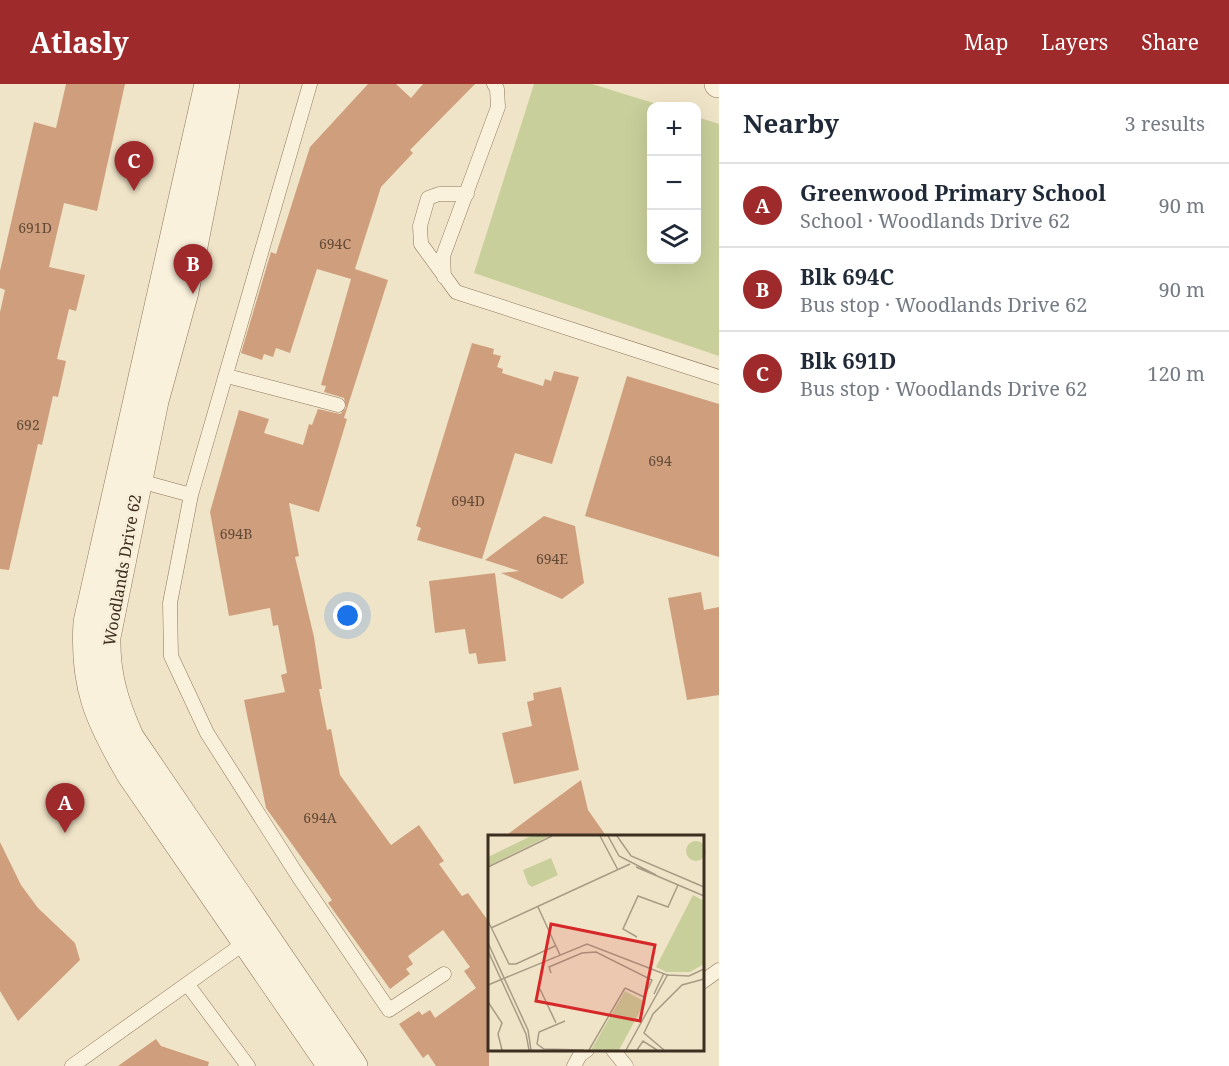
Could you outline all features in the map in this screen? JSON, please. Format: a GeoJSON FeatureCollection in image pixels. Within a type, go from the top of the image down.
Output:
{"type":"FeatureCollection","features":[{"type":"Feature","properties":{"kind":"street","name":"Woodlands Drive 62"},"geometry":{"type":"LineString","coordinates":[[129,478],[208,84]]}},
{"type":"Feature","properties":{"kind":"street","name":"Woodlands Drive 62"},"geometry":{"type":"LineString","coordinates":[[226,84],[185,292],[155,401],[129,478],[87,622],[85,656],[93,700],[103,727],[130,774],[354,1066]]}},
{"type":"Feature","properties":{"kind":"street","name":"Woodlands Drive 62"},"geometry":{"type":"LineString","coordinates":[[254,936],[331,1066]]}},
{"type":"Feature","properties":{"kind":"lane"},"geometry":{"type":"LineString","coordinates":[[310,84],[191,495],[170,603],[171,656],[207,733],[298,876],[389,1010],[444,974]]}},
{"type":"Feature","properties":{"kind":"lane"},"geometry":{"type":"LineString","coordinates":[[444,277],[443,256],[498,107],[495,84]]}},
{"type":"Feature","properties":{"kind":"lane"},"geometry":{"type":"LineString","coordinates":[[466,194],[439,194],[429,198],[423,212],[421,244],[456,292],[719,377]]}},
{"type":"Feature","properties":{"kind":"lane"},"geometry":{"type":"LineString","coordinates":[[227,376],[338,405]]}},
{"type":"Feature","properties":{"kind":"lane"},"geometry":{"type":"LineString","coordinates":[[129,478],[191,495]]}},
{"type":"Feature","properties":{"kind":"lane"},"geometry":{"type":"LineString","coordinates":[[72,1066],[254,936]]}},
{"type":"Feature","properties":{"kind":"lane"},"geometry":{"type":"LineString","coordinates":[[704,981],[719,970]]}},
{"type":"Feature","properties":{"kind":"lane"},"geometry":{"type":"LineString","coordinates":[[188,985],[248,1066]]}},
{"type":"Feature","properties":{"kind":"lane"},"geometry":{"type":"LineString","coordinates":[[574,1066],[580,1055],[586,1051]]}},
{"type":"Feature","properties":{"kind":"lane"},"geometry":{"type":"LineString","coordinates":[[614,1051],[626,1066]]}},
{"type":"Feature","properties":{"kind":"green space"},"geometry":{"type":"Polygon","coordinates":[[[534,84],[592,84],[650,102],[647,102],[647,264],[701,264],[701,118],[719,124],[719,356],[474,273],[534,84]]]}},
{"type":"Feature","properties":{"kind":"building"},"geometry":{"type":"Polygon","coordinates":[[[66,84],[125,84],[97,211],[64,203],[49,267],[85,275],[76,311],[69,309],[57,359],[66,361],[58,397],[53,396],[42,445],[38,444],[9,570],[0,569],[0,312],[5,290],[0,288],[0,271],[34,122],[56,128],[66,84]]]}},
{"type":"Feature","properties":{"kind":"building"},"geometry":{"type":"Polygon","coordinates":[[[368,84],[396,84],[411,98],[423,84],[475,84],[410,150],[413,153],[381,187],[355,269],[388,280],[344,418],[347,419],[319,512],[289,503],[299,556],[295,557],[314,637],[322,689],[319,689],[327,730],[331,729],[340,775],[391,845],[419,825],[444,861],[439,864],[462,896],[468,893],[488,921],[489,1066],[436,1066],[428,1054],[423,1058],[399,1024],[419,1011],[422,1015],[430,1010],[435,1018],[476,988],[464,971],[470,967],[443,930],[408,956],[413,964],[406,969],[410,974],[390,989],[328,903],[332,900],[266,808],[244,700],[285,692],[281,675],[287,673],[278,625],[273,626],[270,608],[229,616],[210,512],[239,410],[269,419],[264,433],[303,445],[309,424],[312,425],[318,409],[340,414],[346,408],[344,398],[324,392],[326,386],[321,385],[351,279],[317,269],[290,353],[276,348],[273,357],[264,354],[262,360],[241,353],[271,252],[276,254],[310,147],[368,84]]]}},
{"type":"Feature","properties":{"kind":"building"},"geometry":{"type":"Polygon","coordinates":[[[472,343],[494,349],[493,354],[501,356],[497,367],[503,369],[502,373],[543,386],[545,379],[551,381],[554,371],[579,377],[552,464],[515,453],[482,559],[417,540],[421,528],[416,526],[472,343]]]}},
{"type":"Feature","properties":{"kind":"building"},"geometry":{"type":"Polygon","coordinates":[[[627,376],[719,404],[719,557],[585,516],[627,376]]]}},
{"type":"Feature","properties":{"kind":"building"},"geometry":{"type":"Polygon","coordinates":[[[544,516],[575,526],[584,583],[562,599],[501,573],[519,571],[485,560],[544,516]]]}},
{"type":"Feature","properties":{"kind":"building"},"geometry":{"type":"Polygon","coordinates":[[[495,573],[506,661],[478,664],[476,653],[469,654],[465,629],[435,633],[429,581],[495,573]]]}},
{"type":"Feature","properties":{"kind":"building"},"geometry":{"type":"Polygon","coordinates":[[[701,592],[704,610],[719,607],[719,695],[687,700],[668,598],[701,592]]]}},
{"type":"Feature","properties":{"kind":"building"},"geometry":{"type":"Polygon","coordinates":[[[561,687],[579,770],[514,784],[502,733],[532,726],[527,702],[534,700],[533,693],[561,687]]]}},
{"type":"Feature","properties":{"kind":"building"},"geometry":{"type":"Polygon","coordinates":[[[581,780],[588,810],[606,835],[507,835],[581,780]]]}},
{"type":"Feature","properties":{"kind":"building"},"geometry":{"type":"Polygon","coordinates":[[[0,842],[21,885],[38,908],[75,943],[80,960],[18,1021],[0,991],[0,842]]]}},
{"type":"Feature","properties":{"kind":"building"},"geometry":{"type":"Polygon","coordinates":[[[156,1039],[161,1046],[209,1062],[208,1066],[118,1066],[156,1039]]]}},
{"type":"Feature","properties":{"kind":"place","name":"Blk 691D"},"geometry":{"type":"Point","coordinates":[134,191]}},
{"type":"Feature","properties":{"kind":"place","name":"Blk 694C"},"geometry":{"type":"Point","coordinates":[193,294]}},
{"type":"Feature","properties":{"kind":"place","name":"Greenwood Primary School"},"geometry":{"type":"Point","coordinates":[65,833]}}]}
